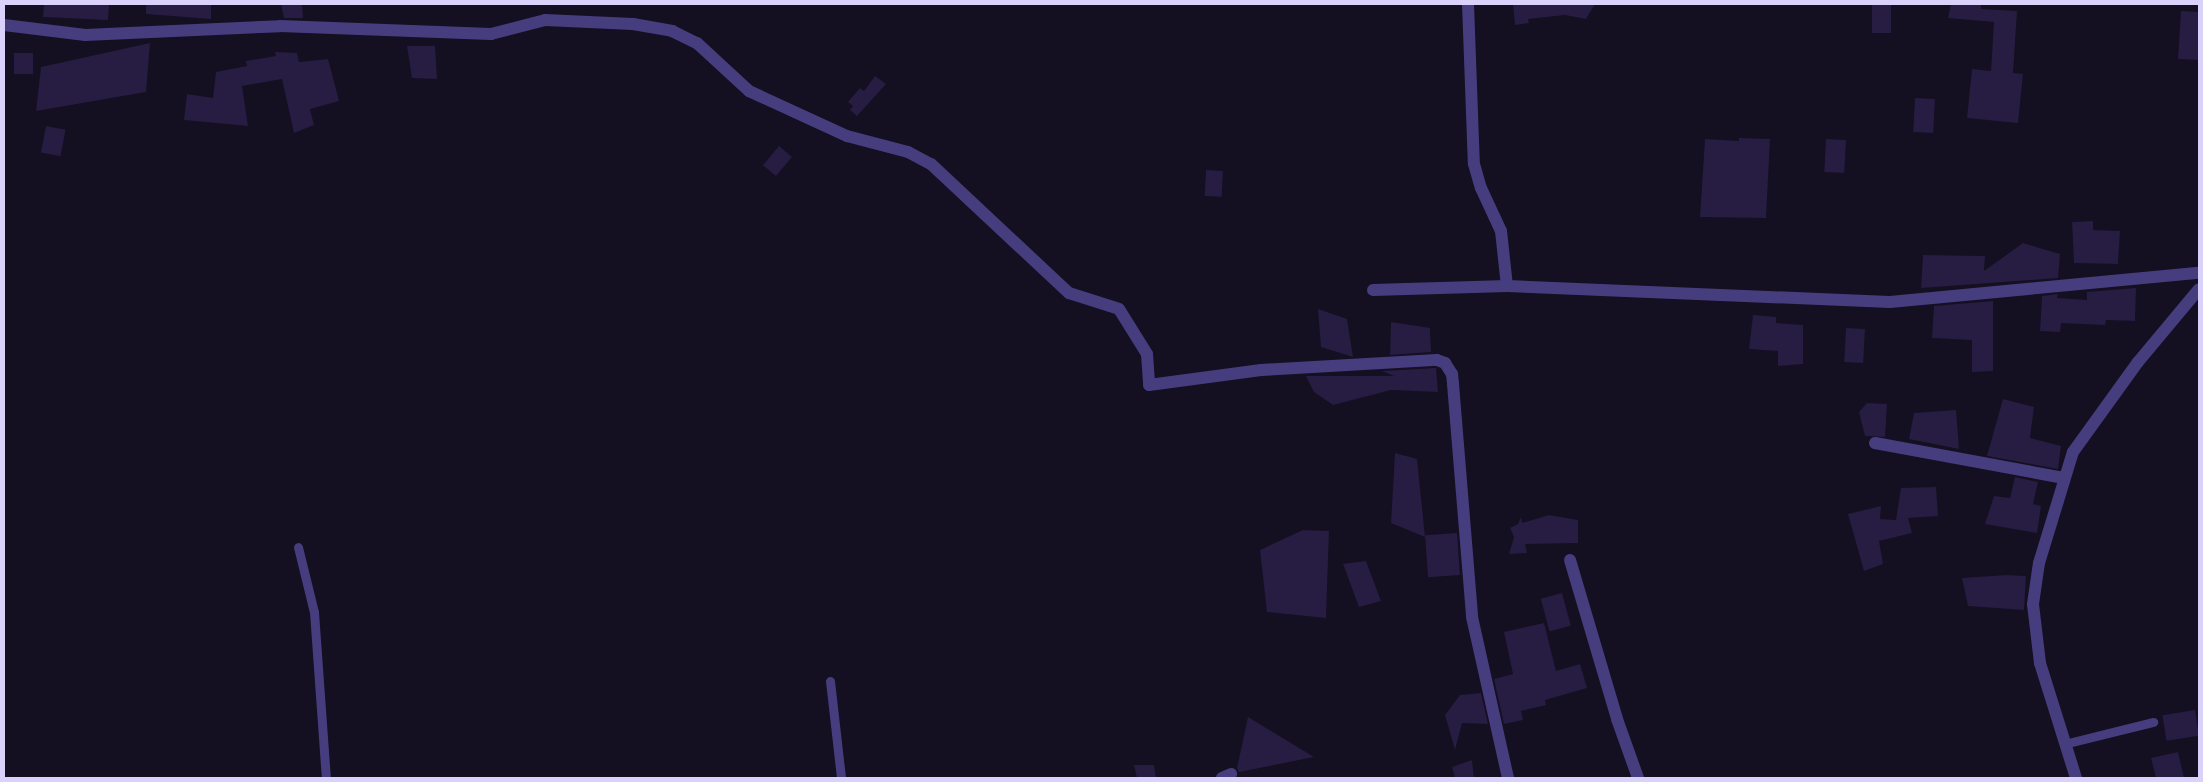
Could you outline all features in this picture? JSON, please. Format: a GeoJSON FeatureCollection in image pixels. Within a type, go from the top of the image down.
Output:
{"type":"FeatureCollection","features":[{"type":"Feature","properties":{"kind":"street"},"geometry":{"type":"LineString","coordinates":[[1468,4],[1474,164],[1481,188],[1502,231],[1507,286]]}},
{"type":"Feature","properties":{"kind":"street"},"geometry":{"type":"LineString","coordinates":[[4,25],[85,35],[280,26],[491,34],[545,20],[633,24],[672,31],[697,43],[749,91],[847,136],[908,152],[931,164],[1069,293],[1120,309],[1147,354],[1150,385],[1261,370],[1437,360],[1445,363],[1452,374],[1472,616],[1508,778]]}},
{"type":"Feature","properties":{"kind":"street"},"geometry":{"type":"LineString","coordinates":[[1373,290],[1507,286],[1890,302],[2199,273]]}},
{"type":"Feature","properties":{"kind":"street"},"geometry":{"type":"LineString","coordinates":[[2076,778],[2040,663],[2033,604],[2039,563],[2064,478],[2076,448],[2138,362],[2199,288]]}},
{"type":"Feature","properties":{"kind":"street"},"geometry":{"type":"LineString","coordinates":[[1875,444],[2064,478]]}},
{"type":"Feature","properties":{"kind":"street"},"geometry":{"type":"LineString","coordinates":[[1570,560],[1617,719],[1638,778]]}},
{"type":"Feature","properties":{"kind":"lane"},"geometry":{"type":"LineString","coordinates":[[298,546],[314,612],[326,778]]}},
{"type":"Feature","properties":{"kind":"lane"},"geometry":{"type":"LineString","coordinates":[[830,681],[841,778]]}},
{"type":"Feature","properties":{"kind":"lane"},"geometry":{"type":"LineString","coordinates":[[2064,744],[2153,722]]}},
{"type":"Feature","properties":{"kind":"building"},"geometry":{"type":"Polygon","coordinates":[[[44,4],[109,4],[108,20],[43,17],[44,4]]]}},
{"type":"Feature","properties":{"kind":"building"},"geometry":{"type":"Polygon","coordinates":[[[146,4],[211,4],[211,19],[146,14],[146,4]]]}},
{"type":"Feature","properties":{"kind":"building"},"geometry":{"type":"Polygon","coordinates":[[[281,4],[302,4],[303,18],[284,18],[281,4]]]}},
{"type":"Feature","properties":{"kind":"building"},"geometry":{"type":"Polygon","coordinates":[[[1513,4],[1595,4],[1586,19],[1565,15],[1528,19],[1529,23],[1515,25],[1513,4]]]}},
{"type":"Feature","properties":{"kind":"building"},"geometry":{"type":"Polygon","coordinates":[[[1872,4],[1891,4],[1891,33],[1872,33],[1872,4]]]}},
{"type":"Feature","properties":{"kind":"building"},"geometry":{"type":"Polygon","coordinates":[[[1951,4],[1981,4],[1981,9],[2017,11],[2013,73],[2023,74],[2018,123],[1967,118],[1972,69],[1991,71],[1994,22],[1948,18],[1951,4]]]}},
{"type":"Feature","properties":{"kind":"building"},"geometry":{"type":"Polygon","coordinates":[[[2181,11],[2199,12],[2199,60],[2178,59],[2181,11]]]}},
{"type":"Feature","properties":{"kind":"building"},"geometry":{"type":"Polygon","coordinates":[[[150,43],[146,92],[36,111],[41,67],[150,43]]]}},
{"type":"Feature","properties":{"kind":"building"},"geometry":{"type":"Polygon","coordinates":[[[407,46],[435,46],[437,79],[412,78],[407,46]]]}},
{"type":"Feature","properties":{"kind":"building"},"geometry":{"type":"Polygon","coordinates":[[[275,52],[297,53],[299,62],[328,59],[339,101],[310,109],[314,125],[294,133],[282,79],[242,86],[248,126],[184,120],[187,94],[213,98],[216,72],[247,66],[246,61],[276,56],[275,52]]]}},
{"type":"Feature","properties":{"kind":"building"},"geometry":{"type":"Polygon","coordinates":[[[14,53],[33,53],[33,74],[14,74],[14,53]]]}},
{"type":"Feature","properties":{"kind":"building"},"geometry":{"type":"Polygon","coordinates":[[[875,76],[886,84],[857,116],[850,110],[853,106],[848,102],[860,88],[864,91],[875,76]]]}},
{"type":"Feature","properties":{"kind":"building"},"geometry":{"type":"Polygon","coordinates":[[[1915,98],[1935,99],[1933,133],[1913,132],[1915,98]]]}},
{"type":"Feature","properties":{"kind":"building"},"geometry":{"type":"Polygon","coordinates":[[[46,126],[66,130],[60,156],[41,153],[46,126]]]}},
{"type":"Feature","properties":{"kind":"building"},"geometry":{"type":"Polygon","coordinates":[[[1739,138],[1770,139],[1766,218],[1700,217],[1705,139],[1739,141],[1739,138]]]}},
{"type":"Feature","properties":{"kind":"building"},"geometry":{"type":"Polygon","coordinates":[[[1826,139],[1846,140],[1844,173],[1824,172],[1826,139]]]}},
{"type":"Feature","properties":{"kind":"building"},"geometry":{"type":"Polygon","coordinates":[[[779,146],[792,157],[776,176],[763,165],[779,146]]]}},
{"type":"Feature","properties":{"kind":"building"},"geometry":{"type":"Polygon","coordinates":[[[1206,170],[1223,171],[1222,197],[1205,196],[1206,170]]]}},
{"type":"Feature","properties":{"kind":"building"},"geometry":{"type":"Polygon","coordinates":[[[2093,221],[2093,230],[2120,231],[2118,264],[2074,263],[2072,222],[2093,221]]]}},
{"type":"Feature","properties":{"kind":"building"},"geometry":{"type":"Polygon","coordinates":[[[2023,243],[2060,254],[2058,278],[1921,288],[1923,255],[1985,256],[1984,271],[2023,243]]]}},
{"type":"Feature","properties":{"kind":"building"},"geometry":{"type":"Polygon","coordinates":[[[2136,288],[2135,321],[2106,320],[2105,325],[2061,323],[2060,332],[2040,331],[2042,296],[2058,294],[2057,298],[2087,300],[2087,292],[2136,288]]]}},
{"type":"Feature","properties":{"kind":"building"},"geometry":{"type":"Polygon","coordinates":[[[1993,301],[1993,371],[1972,372],[1972,340],[1932,338],[1934,306],[1993,301]]]}},
{"type":"Feature","properties":{"kind":"building"},"geometry":{"type":"Polygon","coordinates":[[[1318,309],[1347,319],[1353,357],[1321,347],[1318,309]]]}},
{"type":"Feature","properties":{"kind":"building"},"geometry":{"type":"Polygon","coordinates":[[[1753,315],[1776,317],[1776,323],[1803,325],[1803,364],[1778,366],[1778,351],[1749,349],[1753,315]]]}},
{"type":"Feature","properties":{"kind":"building"},"geometry":{"type":"Polygon","coordinates":[[[1391,322],[1430,328],[1431,352],[1390,355],[1391,322]]]}},
{"type":"Feature","properties":{"kind":"building"},"geometry":{"type":"Polygon","coordinates":[[[1846,328],[1865,329],[1863,363],[1844,362],[1846,328]]]}},
{"type":"Feature","properties":{"kind":"building"},"geometry":{"type":"Polygon","coordinates":[[[1436,368],[1438,392],[1391,390],[1333,405],[1314,392],[1306,376],[1394,376],[1382,371],[1436,368]]]}},
{"type":"Feature","properties":{"kind":"building"},"geometry":{"type":"Polygon","coordinates":[[[2003,399],[2034,407],[2030,438],[2061,446],[2058,469],[1987,456],[2003,399]]]}},
{"type":"Feature","properties":{"kind":"building"},"geometry":{"type":"Polygon","coordinates":[[[1867,403],[1887,404],[1885,437],[1865,436],[1859,412],[1867,403]]]}},
{"type":"Feature","properties":{"kind":"building"},"geometry":{"type":"Polygon","coordinates":[[[1956,410],[1959,449],[1909,439],[1914,413],[1956,410]]]}},
{"type":"Feature","properties":{"kind":"building"},"geometry":{"type":"Polygon","coordinates":[[[1395,453],[1417,459],[1425,537],[1391,523],[1395,453]]]}},
{"type":"Feature","properties":{"kind":"building"},"geometry":{"type":"Polygon","coordinates":[[[2015,477],[2038,482],[2033,504],[2041,506],[2037,533],[1985,524],[1994,496],[2010,498],[2015,477]]]}},
{"type":"Feature","properties":{"kind":"building"},"geometry":{"type":"Polygon","coordinates":[[[1936,487],[1938,516],[1908,518],[1912,533],[1879,541],[1883,564],[1864,571],[1848,514],[1881,506],[1880,519],[1896,520],[1901,488],[1936,487]]]}},
{"type":"Feature","properties":{"kind":"building"},"geometry":{"type":"Polygon","coordinates":[[[1549,515],[1578,520],[1578,543],[1525,544],[1527,553],[1509,554],[1514,537],[1510,528],[1518,524],[1521,517],[1522,523],[1549,515]]]}},
{"type":"Feature","properties":{"kind":"building"},"geometry":{"type":"Polygon","coordinates":[[[1303,530],[1329,531],[1326,618],[1267,612],[1260,550],[1303,530]]]}},
{"type":"Feature","properties":{"kind":"building"},"geometry":{"type":"Polygon","coordinates":[[[1457,533],[1460,575],[1428,577],[1425,535],[1457,533]]]}},
{"type":"Feature","properties":{"kind":"building"},"geometry":{"type":"Polygon","coordinates":[[[1366,561],[1381,601],[1359,607],[1343,564],[1366,561]]]}},
{"type":"Feature","properties":{"kind":"building"},"geometry":{"type":"Polygon","coordinates":[[[2006,575],[2026,576],[2024,610],[1968,606],[1962,578],[2006,575]]]}},
{"type":"Feature","properties":{"kind":"building"},"geometry":{"type":"Polygon","coordinates":[[[1562,593],[1571,626],[1550,632],[1541,599],[1562,593]]]}},
{"type":"Feature","properties":{"kind":"building"},"geometry":{"type":"Polygon","coordinates":[[[1544,623],[1556,671],[1580,664],[1587,688],[1545,700],[1546,705],[1521,711],[1523,720],[1504,724],[1494,679],[1513,674],[1504,632],[1544,623]]]}},
{"type":"Feature","properties":{"kind":"building"},"geometry":{"type":"Polygon","coordinates":[[[1481,693],[1488,724],[1462,723],[1455,750],[1445,715],[1460,695],[1481,693]]]}},
{"type":"Feature","properties":{"kind":"building"},"geometry":{"type":"Polygon","coordinates":[[[2195,710],[2199,736],[2166,741],[2162,715],[2195,710]]]}},
{"type":"Feature","properties":{"kind":"building"},"geometry":{"type":"Polygon","coordinates":[[[1248,717],[1314,757],[1239,772],[1237,768],[1248,717]]]}},
{"type":"Feature","properties":{"kind":"building"},"geometry":{"type":"Polygon","coordinates":[[[2178,752],[2184,778],[2156,778],[2151,758],[2178,752]]]}},
{"type":"Feature","properties":{"kind":"building"},"geometry":{"type":"Polygon","coordinates":[[[1472,760],[1474,778],[1455,778],[1452,767],[1472,760]]]}},
{"type":"Feature","properties":{"kind":"building"},"geometry":{"type":"Polygon","coordinates":[[[1134,765],[1154,765],[1156,778],[1137,778],[1134,765]]]}}]}
